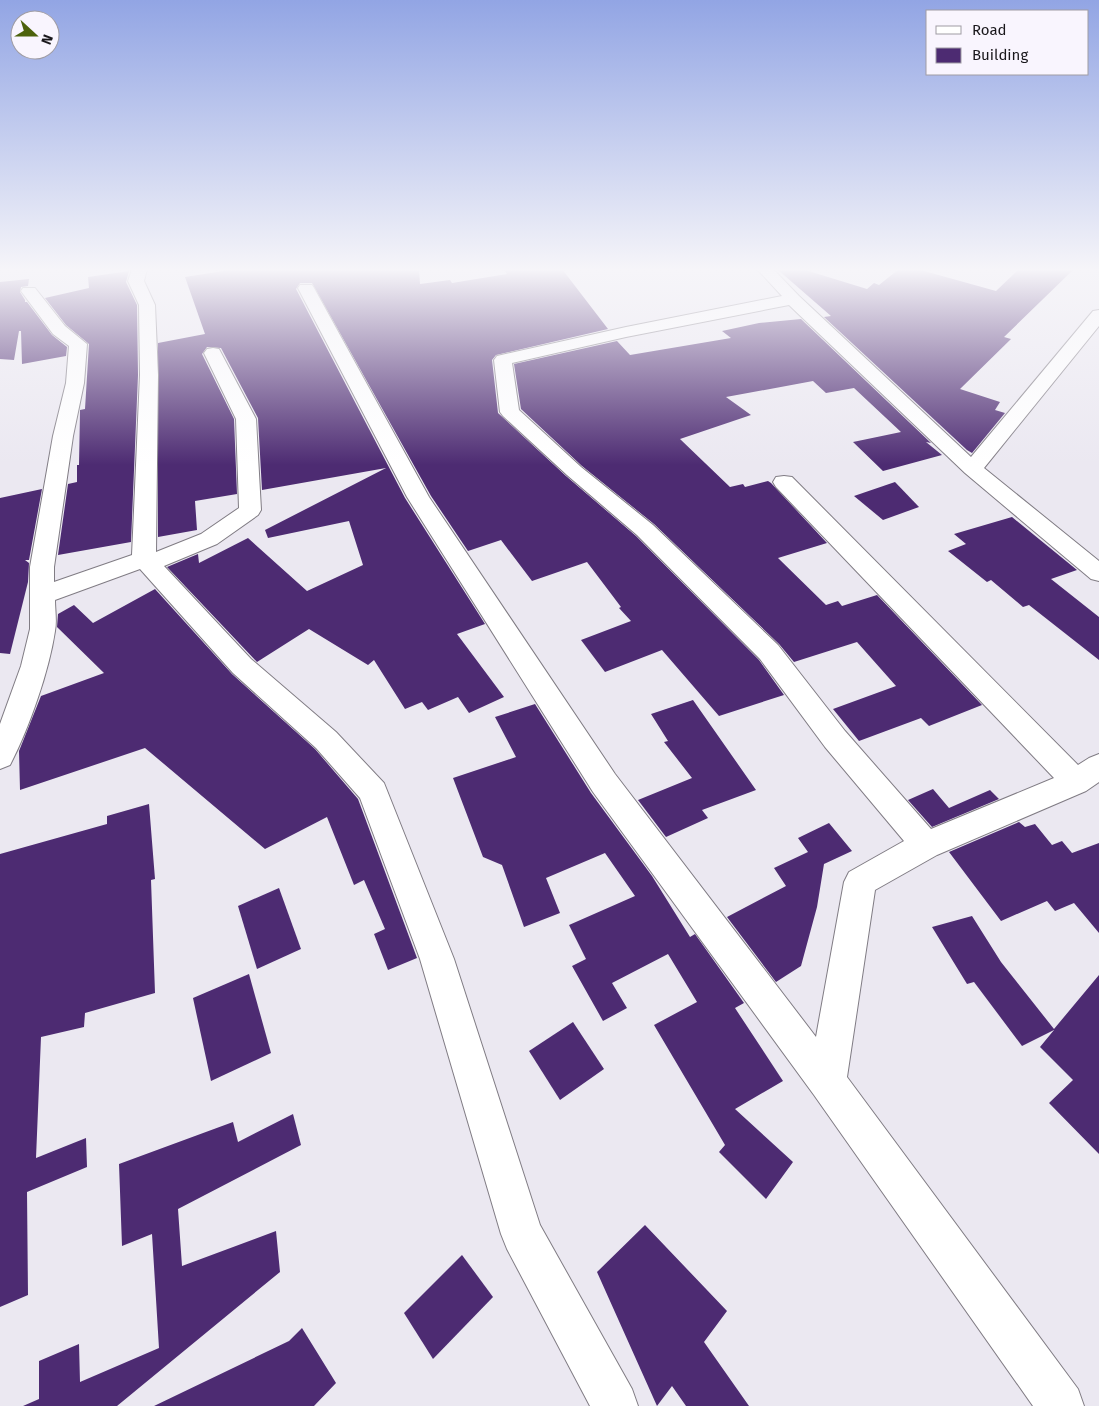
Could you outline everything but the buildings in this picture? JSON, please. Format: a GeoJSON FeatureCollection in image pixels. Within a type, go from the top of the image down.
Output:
{"type":"FeatureCollection","features":[{"type":"Feature","properties":{"kind":"street"},"geometry":{"type":"LineString","coordinates":[[0,756],[8,741],[36,657],[43,629],[41,596],[44,557],[63,436],[75,383],[78,344],[65,335]]}},
{"type":"Feature","properties":{"kind":"street"},"geometry":{"type":"LineString","coordinates":[[148,335],[147,561],[242,666],[326,740],[372,792],[437,959],[522,1234],[615,1406]]}},
{"type":"Feature","properties":{"kind":"street"},"geometry":{"type":"LineString","coordinates":[[331,335],[418,498],[599,775],[827,1082],[1061,1406]]}},
{"type":"Feature","properties":{"kind":"street"},"geometry":{"type":"LineString","coordinates":[[615,335],[503,360],[510,412],[574,471],[645,530],[769,652],[835,740],[926,845]]}},
{"type":"Feature","properties":{"kind":"street"},"geometry":{"type":"LineString","coordinates":[[830,335],[972,469],[1099,573]]}},
{"type":"Feature","properties":{"kind":"street"},"geometry":{"type":"LineString","coordinates":[[972,469],[1083,335]]}},
{"type":"Feature","properties":{"kind":"street"},"geometry":{"type":"LineString","coordinates":[[41,596],[209,540],[250,510],[246,419],[214,353]]}},
{"type":"Feature","properties":{"kind":"street"},"geometry":{"type":"LineString","coordinates":[[784,482],[1087,774],[926,845],[860,882],[827,1082]]}}]}
